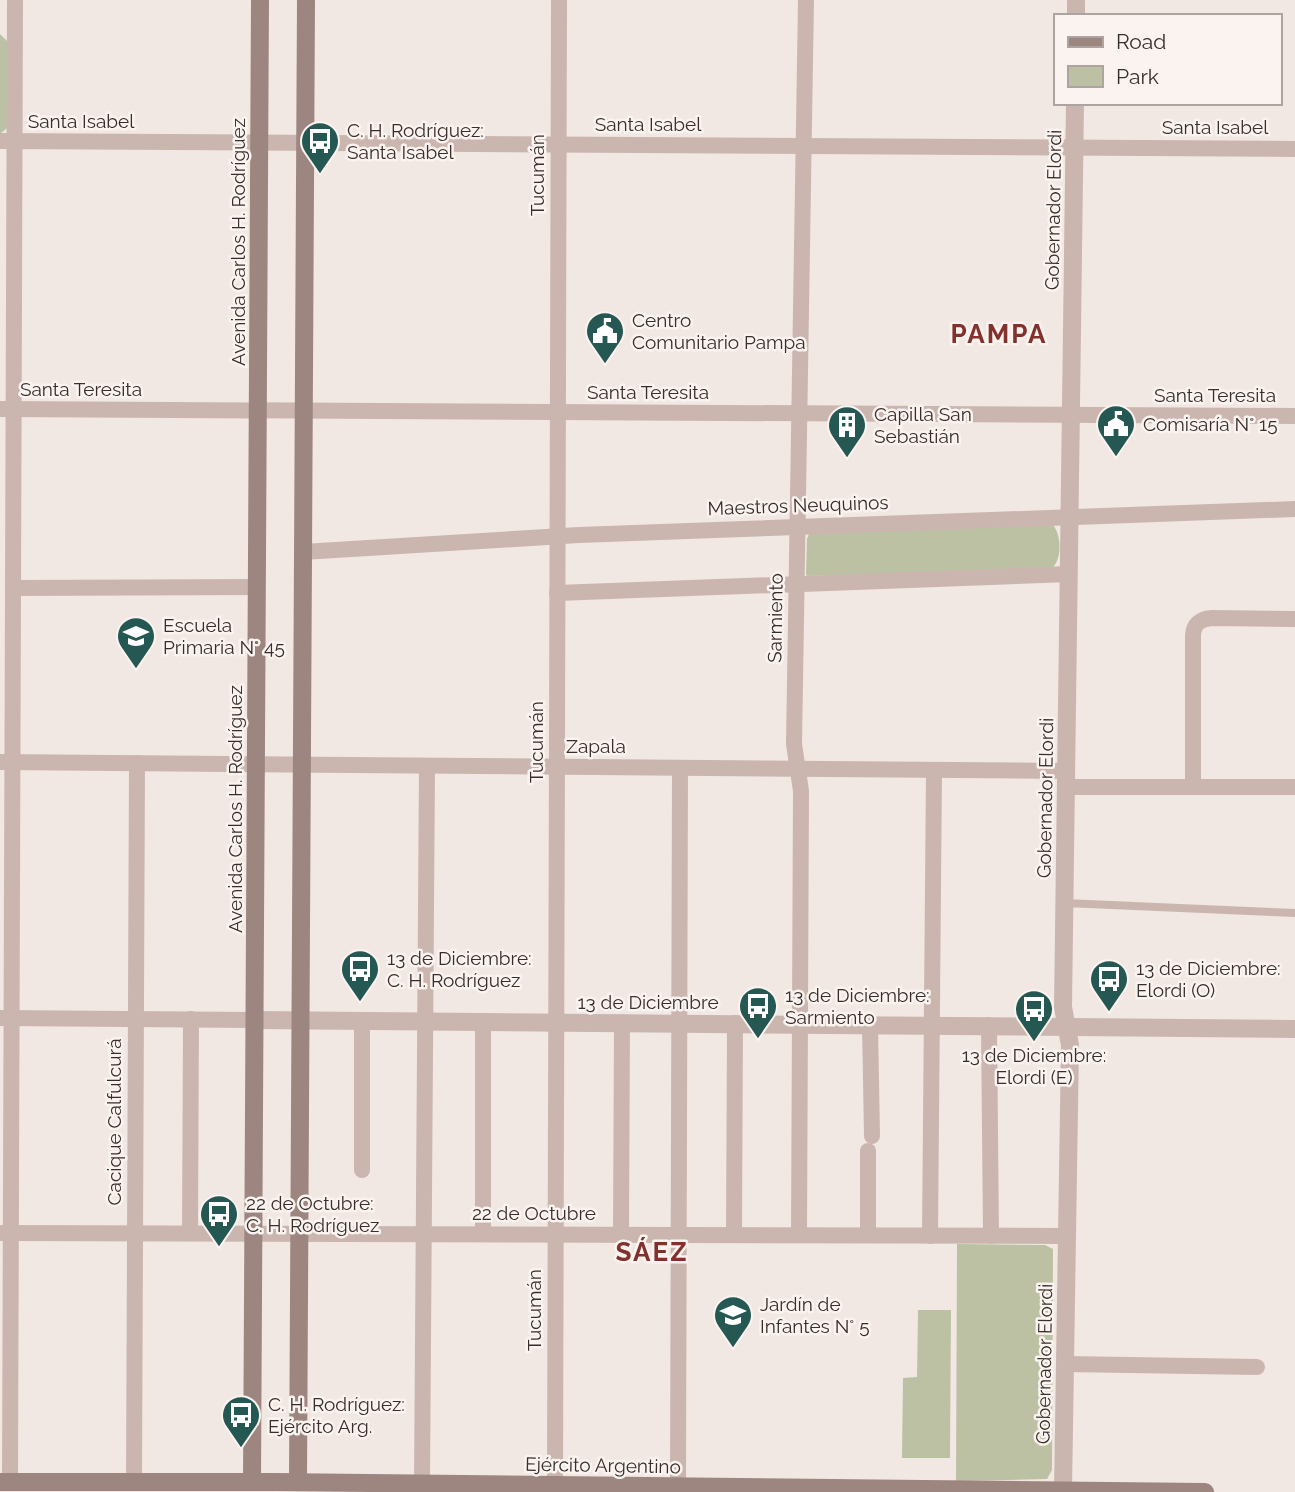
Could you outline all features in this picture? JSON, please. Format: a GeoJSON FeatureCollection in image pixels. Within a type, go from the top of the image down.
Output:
{"type":"FeatureCollection","features":[{"type":"Feature","properties":{"kind":"main road","name":"Avenida Carlos H. Rodríguez"},"geometry":{"type":"LineString","coordinates":[[252,1487],[260,0]]}},
{"type":"Feature","properties":{"kind":"main road"},"geometry":{"type":"LineString","coordinates":[[298,1482],[306,0]]}},
{"type":"Feature","properties":{"kind":"main road","name":"Ejército Argentino"},"geometry":{"type":"LineString","coordinates":[[5,1482],[134,1482],[252,1487],[298,1482],[365,1488],[422,1484],[455,1488],[555,1485],[1205,1492]]}},
{"type":"Feature","properties":{"kind":"street"},"geometry":{"type":"LineString","coordinates":[[5,1482],[6,608],[13,588],[7,409],[7,141],[8,26],[15,0]]}},
{"type":"Feature","properties":{"kind":"street","name":"Tucumán"},"geometry":{"type":"LineString","coordinates":[[555,1485],[559,0]]}},
{"type":"Feature","properties":{"kind":"street","name":"Sarmiento"},"geometry":{"type":"LineString","coordinates":[[799,1235],[801,791],[794,749],[806,0]]}},
{"type":"Feature","properties":{"kind":"street","name":"Gobernador Elordi"},"geometry":{"type":"LineString","coordinates":[[1063,1491],[1070,1045],[1063,1007],[1075,105]]}},
{"type":"Feature","properties":{"kind":"street","name":"Santa Isabel"},"geometry":{"type":"LineString","coordinates":[[7,141],[1295,149]]}},
{"type":"Feature","properties":{"kind":"street","name":"Santa Teresita"},"geometry":{"type":"LineString","coordinates":[[7,409],[1295,416]]}},
{"type":"Feature","properties":{"kind":"street","name":"Maestros Neuquinos"},"geometry":{"type":"LineString","coordinates":[[303,552],[557,536],[1295,509]]}},
{"type":"Feature","properties":{"kind":"street"},"geometry":{"type":"LineString","coordinates":[[557,593],[1069,574]]}},
{"type":"Feature","properties":{"kind":"street"},"geometry":{"type":"LineString","coordinates":[[13,588],[257,587]]}},
{"type":"Feature","properties":{"kind":"street"},"geometry":{"type":"LineString","coordinates":[[1193,787],[1195,626],[1202,620],[1212,618],[1295,619]]}},
{"type":"Feature","properties":{"kind":"street","name":"Zapala"},"geometry":{"type":"LineString","coordinates":[[6,762],[934,770],[1193,787],[1295,787]]}},
{"type":"Feature","properties":{"kind":"street","name":"Cacique Calfulcurá"},"geometry":{"type":"LineString","coordinates":[[134,1482],[137,763]]}},
{"type":"Feature","properties":{"kind":"street"},"geometry":{"type":"LineString","coordinates":[[422,1484],[427,766]]}},
{"type":"Feature","properties":{"kind":"street"},"geometry":{"type":"LineString","coordinates":[[678,1486],[680,768]]}},
{"type":"Feature","properties":{"kind":"street"},"geometry":{"type":"LineString","coordinates":[[930,1236],[934,770]]}},
{"type":"Feature","properties":{"kind":"street","name":"13 de Diciembre"},"geometry":{"type":"LineString","coordinates":[[6,1018],[1295,1029]]}},
{"type":"Feature","properties":{"kind":"street"},"geometry":{"type":"LineString","coordinates":[[190,1233],[191,1019]]}},
{"type":"Feature","properties":{"kind":"street"},"geometry":{"type":"LineString","coordinates":[[362,1021],[362,1170]]}},
{"type":"Feature","properties":{"kind":"street"},"geometry":{"type":"LineString","coordinates":[[483,1021],[483,1234]]}},
{"type":"Feature","properties":{"kind":"street"},"geometry":{"type":"LineString","coordinates":[[621,1235],[622,1023]]}},
{"type":"Feature","properties":{"kind":"street"},"geometry":{"type":"LineString","coordinates":[[734,1235],[735,1023]]}},
{"type":"Feature","properties":{"kind":"street"},"geometry":{"type":"LineString","coordinates":[[868,1235],[870,1024]]}},
{"type":"Feature","properties":{"kind":"street"},"geometry":{"type":"LineString","coordinates":[[989,1025],[991,1236]]}},
{"type":"Feature","properties":{"kind":"street","name":"22 de Octubre"},"geometry":{"type":"LineString","coordinates":[[5,1233],[1067,1236]]}},
{"type":"Feature","properties":{"kind":"street"},"geometry":{"type":"LineString","coordinates":[[1065,1364],[1257,1367]]}},
{"type":"Feature","properties":{"kind":"lane"},"geometry":{"type":"LineString","coordinates":[[1065,904],[1295,913]]}},
{"type":"Feature","properties":{"kind":"green space"},"geometry":{"type":"Polygon","coordinates":[[[0,34],[7,41],[7,128],[0,134],[0,34]]]}},
{"type":"Feature","properties":{"kind":"green space"},"geometry":{"type":"Polygon","coordinates":[[[1053,525],[1060,548],[1055,565],[1051,569],[806,574],[809,534],[1053,525]]]}},
{"type":"Feature","properties":{"kind":"green space"},"geometry":{"type":"Polygon","coordinates":[[[957,1244],[1045,1245],[1053,1249],[1052,1470],[1047,1479],[956,1481],[957,1244]]]}},
{"type":"Feature","properties":{"kind":"green space"},"geometry":{"type":"Polygon","coordinates":[[[918,1310],[951,1310],[950,1458],[902,1458],[903,1378],[917,1377],[918,1310]]]}},
{"type":"Feature","properties":{"kind":"place","name":"C. H. Rodríguez: Santa Isabel"},"geometry":{"type":"Point","coordinates":[320,175]}},
{"type":"Feature","properties":{"kind":"place","name":"Centro Comunitario Pampa"},"geometry":{"type":"Point","coordinates":[605,365]}},
{"type":"Feature","properties":{"kind":"place","name":"Comisaría N° 15"},"geometry":{"type":"Point","coordinates":[1116,458]}},
{"type":"Feature","properties":{"kind":"place","name":"Capilla San Sebastián"},"geometry":{"type":"Point","coordinates":[847,459]}},
{"type":"Feature","properties":{"kind":"place","name":"Escuela Primaria N° 45"},"geometry":{"type":"Point","coordinates":[136,670]}},
{"type":"Feature","properties":{"kind":"place","name":"13 de Diciembre: C. H. Rodríguez"},"geometry":{"type":"Point","coordinates":[360,1003]}},
{"type":"Feature","properties":{"kind":"place","name":"13 de Diciembre: Elordi (O)"},"geometry":{"type":"Point","coordinates":[1109,1013]}},
{"type":"Feature","properties":{"kind":"place","name":"13 de Diciembre: Sarmiento"},"geometry":{"type":"Point","coordinates":[758,1040]}},
{"type":"Feature","properties":{"kind":"place","name":"13 de Diciembre: Elordi (E)"},"geometry":{"type":"Point","coordinates":[1034,1043]}},
{"type":"Feature","properties":{"kind":"place","name":"22 de Octubre: C. H. Rodríguez"},"geometry":{"type":"Point","coordinates":[219,1248]}},
{"type":"Feature","properties":{"kind":"place","name":"Jardín de Infantes N° 5"},"geometry":{"type":"Point","coordinates":[733,1349]}},
{"type":"Feature","properties":{"kind":"place","name":"C. H. Rodríguez: Ejército Arg."},"geometry":{"type":"Point","coordinates":[241,1449]}},
{"type":"Feature","properties":{"kind":"district","name":"PAMPA"},"geometry":{"type":"Point","coordinates":[999,334]}},
{"type":"Feature","properties":{"kind":"district","name":"SÁEZ"},"geometry":{"type":"Point","coordinates":[652,1252]}}]}
